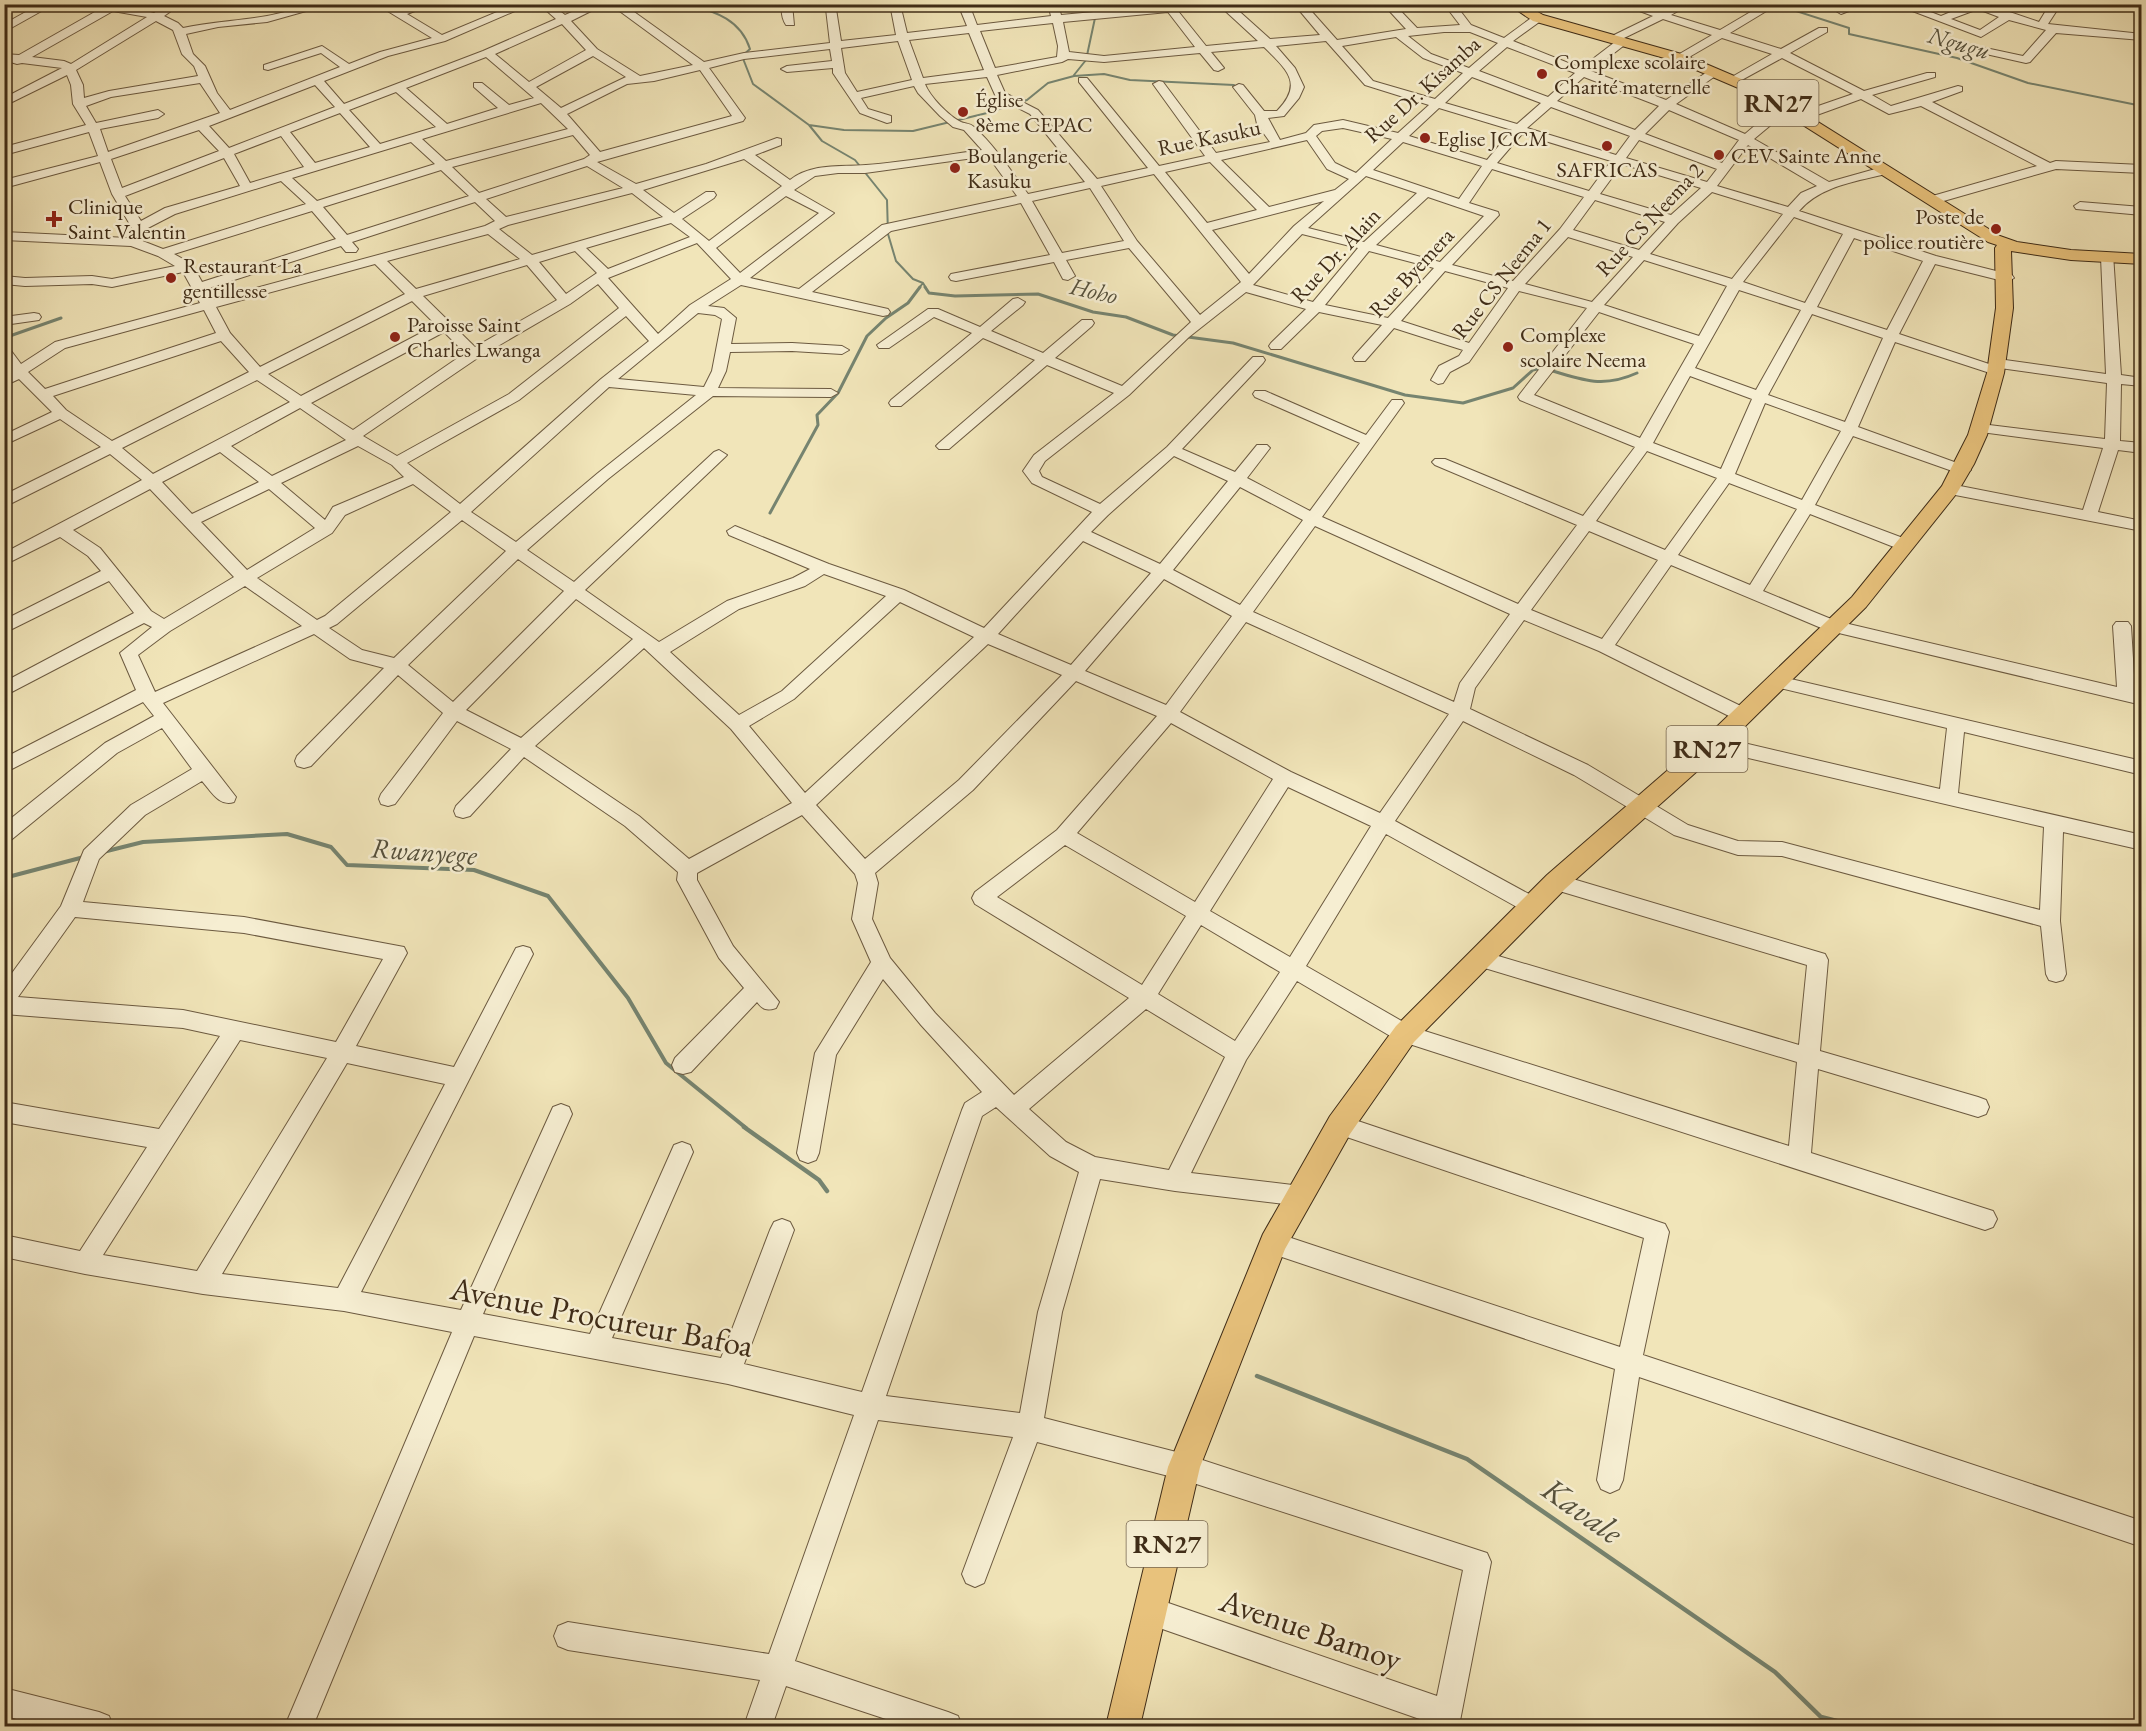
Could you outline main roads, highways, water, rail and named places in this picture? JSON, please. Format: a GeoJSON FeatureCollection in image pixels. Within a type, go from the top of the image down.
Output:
{"type":"FeatureCollection","features":[{"type":"Feature","properties":{"kind":"main road","name":"RN27"},"geometry":{"type":"LineString","coordinates":[[1123,1726],[1184,1467],[1273,1244],[1340,1125],[1405,1034],[1478,958],[1556,882],[1714,743],[1859,602],[1957,479],[1981,428],[1997,367],[2007,278],[2002,244],[1762,93],[1680,58],[1538,18],[1514,4]]}},
{"type":"Feature","properties":{"kind":"main road"},"geometry":{"type":"LineString","coordinates":[[2002,244],[2071,255],[2142,259]]}},
{"type":"Feature","properties":{"kind":"waterway","name":"Hoho"},"geometry":{"type":"LineString","coordinates":[[689,4],[709,10],[734,24],[746,39],[750,49],[742,56],[753,84],[809,125]]}},
{"type":"Feature","properties":{"kind":"waterway"},"geometry":{"type":"LineString","coordinates":[[1074,75],[1086,60],[1098,4]]}},
{"type":"Feature","properties":{"kind":"waterway","name":"Ngugu"},"geometry":{"type":"LineString","coordinates":[[1774,4],[1849,28],[1849,34],[1957,58],[2028,83],[2142,106]]}},
{"type":"Feature","properties":{"kind":"waterway"},"geometry":{"type":"LineString","coordinates":[[809,125],[844,130],[913,131],[987,113],[1027,100],[1048,83],[1074,76],[1104,74],[1130,80],[1234,85]]}},
{"type":"Feature","properties":{"kind":"waterway","name":"Hoho"},"geometry":{"type":"LineString","coordinates":[[809,125],[822,141],[855,160],[887,200],[888,234],[896,261],[913,279],[923,283]]}},
{"type":"Feature","properties":{"kind":"waterway","name":"Hoho"},"geometry":{"type":"LineString","coordinates":[[919,288],[923,283]]}},
{"type":"Feature","properties":{"kind":"waterway","name":"Hoho"},"geometry":{"type":"LineString","coordinates":[[923,283],[926,288]]}},
{"type":"Feature","properties":{"kind":"waterway"},"geometry":{"type":"LineString","coordinates":[[770,513],[818,425],[817,415],[838,393],[867,336],[886,318],[908,303],[920,287]]}},
{"type":"Feature","properties":{"kind":"waterway","name":"Hoho"},"geometry":{"type":"LineString","coordinates":[[925,287],[929,293],[955,296],[1038,294],[1093,312],[1126,317],[1173,335],[1233,343],[1405,395],[1463,403],[1513,388],[1533,370],[1542,368],[1600,382],[1637,373]]}},
{"type":"Feature","properties":{"kind":"waterway"},"geometry":{"type":"LineString","coordinates":[[4,338],[61,318]]}},
{"type":"Feature","properties":{"kind":"waterway","name":"Rwanyege"},"geometry":{"type":"LineString","coordinates":[[103,852],[143,842],[287,834],[331,847],[347,865],[474,870],[548,896],[628,998],[666,1063],[746,1128]]}},
{"type":"Feature","properties":{"kind":"waterway","name":"Rwanyege"},"geometry":{"type":"LineString","coordinates":[[4,878],[84,857]]}},
{"type":"Feature","properties":{"kind":"waterway","name":"Rwanyege"},"geometry":{"type":"LineString","coordinates":[[744,1127],[819,1180],[827,1191]]}},
{"type":"Feature","properties":{"kind":"waterway","name":"Kavale"},"geometry":{"type":"LineString","coordinates":[[1257,1376],[1467,1459],[1775,1672],[1821,1717],[1856,1726]]}},
{"type":"Feature","properties":{"kind":"place","name":"Complexe scolaire Charité maternelle"},"geometry":{"type":"Point","coordinates":[1542,74]}},
{"type":"Feature","properties":{"kind":"place","name":"Église 8ème CEPAC"},"geometry":{"type":"Point","coordinates":[963,112]}},
{"type":"Feature","properties":{"kind":"place","name":"Eglise JCCM"},"geometry":{"type":"Point","coordinates":[1425,138]}},
{"type":"Feature","properties":{"kind":"place","name":"SAFRICAS"},"geometry":{"type":"Point","coordinates":[1607,146]}},
{"type":"Feature","properties":{"kind":"place","name":"CEV Sainte Anne"},"geometry":{"type":"Point","coordinates":[1719,155]}},
{"type":"Feature","properties":{"kind":"place","name":"Boulangerie Kasuku"},"geometry":{"type":"Point","coordinates":[955,168]}},
{"type":"Feature","properties":{"kind":"place","name":"Clinique Saint Valentin"},"geometry":{"type":"Point","coordinates":[54,219]}},
{"type":"Feature","properties":{"kind":"place","name":"Poste de police routière"},"geometry":{"type":"Point","coordinates":[1996,229]}},
{"type":"Feature","properties":{"kind":"place","name":"Restaurant La gentillesse"},"geometry":{"type":"Point","coordinates":[171,278]}},
{"type":"Feature","properties":{"kind":"place","name":"Paroisse Saint Charles Lwanga"},"geometry":{"type":"Point","coordinates":[395,337]}},
{"type":"Feature","properties":{"kind":"place","name":"Complexe scolaire Neema"},"geometry":{"type":"Point","coordinates":[1508,347]}}]}
